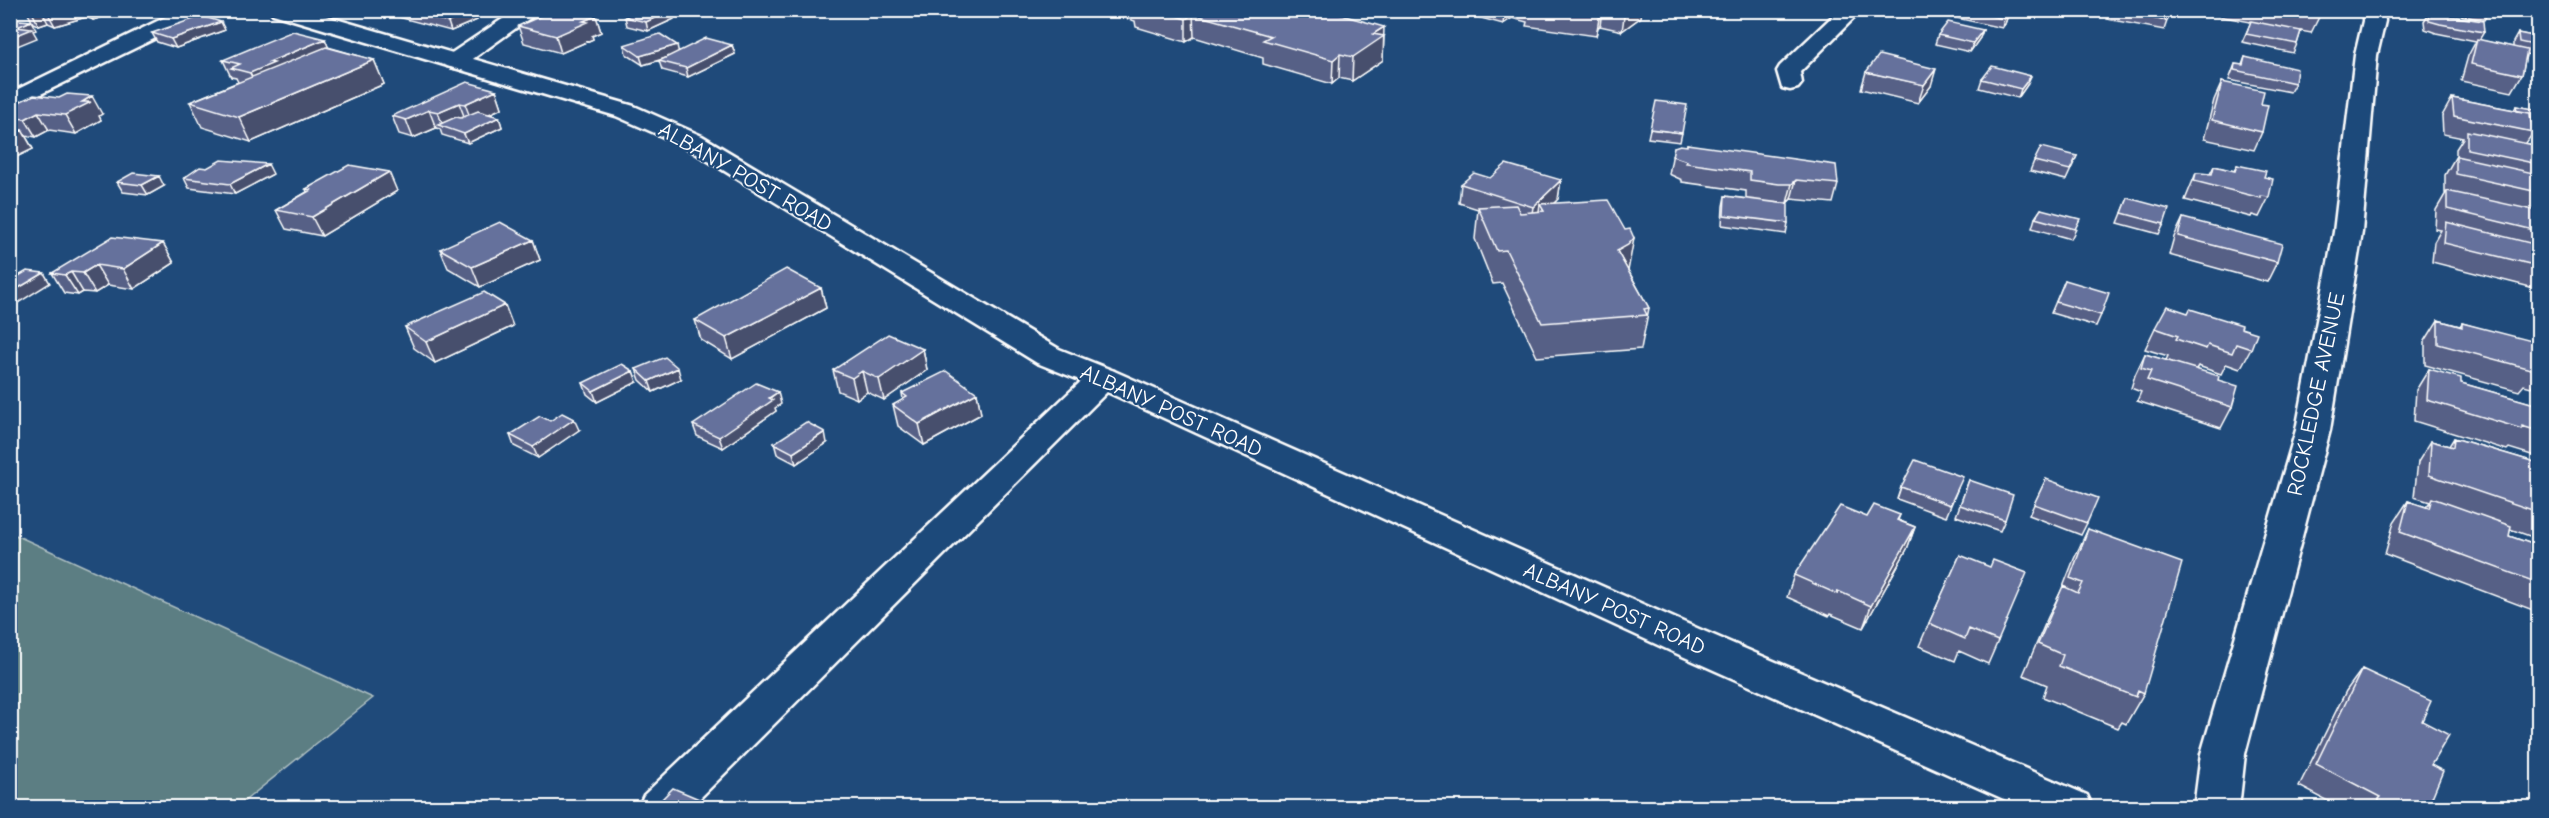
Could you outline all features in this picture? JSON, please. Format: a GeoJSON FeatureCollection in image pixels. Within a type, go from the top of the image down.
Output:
{"type":"FeatureCollection","features":[{"type":"Feature","properties":{"kind":"street"},"geometry":{"type":"LineString","coordinates":[[10,102],[198,10]]}},
{"type":"Feature","properties":{"kind":"street","name":"ALBANY POST ROAD"},"geometry":{"type":"LineString","coordinates":[[280,10],[316,14],[455,61],[626,111],[693,141],[1048,356],[1103,378],[1685,640],[2071,807]]}},
{"type":"Feature","properties":{"kind":"street"},"geometry":{"type":"LineString","coordinates":[[455,61],[531,10]]}},
{"type":"Feature","properties":{"kind":"street"},"geometry":{"type":"LineString","coordinates":[[1790,83],[1788,71],[1852,10]]}},
{"type":"Feature","properties":{"kind":"street","name":"ROCKLEDGE AVENUE"},"geometry":{"type":"LineString","coordinates":[[2216,807],[2223,754],[2313,430],[2348,232],[2366,56],[2374,21],[2373,10]]}},
{"type":"Feature","properties":{"kind":"street"},"geometry":{"type":"LineString","coordinates":[[660,807],[1103,378]]}},
{"type":"Feature","properties":{"kind":"green space"},"geometry":{"type":"Polygon","coordinates":[[[11,533],[373,698],[237,807],[11,807],[11,533]]]}},
{"type":"Feature","properties":{"kind":"building"},"geometry":{"type":"Polygon","coordinates":[[[404,10],[472,10],[474,11],[448,22],[404,10]]]}},
{"type":"Feature","properties":{"kind":"building"},"geometry":{"type":"Polygon","coordinates":[[[555,10],[577,10],[596,16],[556,36],[518,26],[555,10]]]}},
{"type":"Feature","properties":{"kind":"building"},"geometry":{"type":"Polygon","coordinates":[[[639,10],[671,10],[646,22],[625,17],[639,10]]]}},
{"type":"Feature","properties":{"kind":"building"},"geometry":{"type":"Polygon","coordinates":[[[1156,10],[1324,10],[1384,27],[1373,34],[1384,36],[1353,57],[1340,54],[1333,60],[1263,40],[1271,36],[1193,14],[1186,19],[1156,10]]]}},
{"type":"Feature","properties":{"kind":"building"},"geometry":{"type":"Polygon","coordinates":[[[1580,10],[1600,10],[1600,13],[1580,10]]]}},
{"type":"Feature","properties":{"kind":"building"},"geometry":{"type":"Polygon","coordinates":[[[1963,10],[1988,10],[2008,15],[2004,19],[1963,10]]]}},
{"type":"Feature","properties":{"kind":"building"},"geometry":{"type":"Polygon","coordinates":[[[2112,10],[2161,10],[2170,12],[2167,21],[2112,10]]]}},
{"type":"Feature","properties":{"kind":"building"},"geometry":{"type":"Polygon","coordinates":[[[2285,10],[2320,10],[2319,17],[2285,10]]]}},
{"type":"Feature","properties":{"kind":"building"},"geometry":{"type":"Polygon","coordinates":[[[2429,13],[2483,21],[2484,32],[2429,21],[2429,13]]]}},
{"type":"Feature","properties":{"kind":"building"},"geometry":{"type":"Polygon","coordinates":[[[202,16],[221,22],[171,39],[152,33],[202,16]]]}},
{"type":"Feature","properties":{"kind":"building"},"geometry":{"type":"Polygon","coordinates":[[[31,21],[17,27],[32,29],[10,38],[10,22],[31,21]]]}},
{"type":"Feature","properties":{"kind":"building"},"geometry":{"type":"Polygon","coordinates":[[[2251,21],[2301,31],[2297,44],[2246,34],[2251,21]]]}},
{"type":"Feature","properties":{"kind":"building"},"geometry":{"type":"Polygon","coordinates":[[[1948,22],[1983,30],[1973,43],[1938,35],[1948,22]]]}},
{"type":"Feature","properties":{"kind":"building"},"geometry":{"type":"Polygon","coordinates":[[[293,31],[325,39],[269,62],[274,63],[250,73],[231,68],[240,64],[223,60],[293,31]]]}},
{"type":"Feature","properties":{"kind":"building"},"geometry":{"type":"Polygon","coordinates":[[[2518,33],[2538,37],[2538,46],[2519,42],[2518,33]]]}},
{"type":"Feature","properties":{"kind":"building"},"geometry":{"type":"Polygon","coordinates":[[[660,34],[677,45],[640,56],[624,45],[660,34]]]}},
{"type":"Feature","properties":{"kind":"building"},"geometry":{"type":"Polygon","coordinates":[[[706,38],[732,45],[686,68],[659,61],[706,38]]]}},
{"type":"Feature","properties":{"kind":"building"},"geometry":{"type":"Polygon","coordinates":[[[2477,39],[2527,50],[2522,75],[2471,64],[2477,39]]]}},
{"type":"Feature","properties":{"kind":"building"},"geometry":{"type":"Polygon","coordinates":[[[326,47],[374,60],[239,117],[190,102],[326,47]]]}},
{"type":"Feature","properties":{"kind":"building"},"geometry":{"type":"Polygon","coordinates":[[[1879,55],[1936,69],[1924,85],[1866,72],[1879,55]]]}},
{"type":"Feature","properties":{"kind":"building"},"geometry":{"type":"Polygon","coordinates":[[[2245,57],[2297,69],[2295,83],[2234,70],[2235,64],[2243,65],[2245,57]]]}},
{"type":"Feature","properties":{"kind":"building"},"geometry":{"type":"Polygon","coordinates":[[[1992,66],[2031,76],[2021,89],[1982,79],[1992,66]]]}},
{"type":"Feature","properties":{"kind":"building"},"geometry":{"type":"Polygon","coordinates":[[[467,82],[496,90],[465,104],[459,103],[438,112],[429,110],[406,120],[392,116],[467,82]]]}},
{"type":"Feature","properties":{"kind":"building"},"geometry":{"type":"Polygon","coordinates":[[[2222,82],[2264,91],[2261,104],[2268,105],[2262,132],[2212,120],[2222,82]]]}},
{"type":"Feature","properties":{"kind":"building"},"geometry":{"type":"Polygon","coordinates":[[[67,94],[92,96],[82,102],[91,102],[65,115],[38,112],[25,119],[10,117],[10,106],[34,95],[59,98],[67,94]]]}},
{"type":"Feature","properties":{"kind":"building"},"geometry":{"type":"Polygon","coordinates":[[[2452,98],[2530,113],[2533,132],[2454,116],[2452,98]]]}},
{"type":"Feature","properties":{"kind":"building"},"geometry":{"type":"Polygon","coordinates":[[[1656,101],[1687,105],[1682,133],[1650,129],[1656,101]]]}},
{"type":"Feature","properties":{"kind":"building"},"geometry":{"type":"Polygon","coordinates":[[[2516,106],[2538,110],[2538,123],[2531,122],[2530,113],[2517,111],[2516,106]]]}},
{"type":"Feature","properties":{"kind":"building"},"geometry":{"type":"Polygon","coordinates":[[[478,111],[499,117],[464,134],[438,125],[456,117],[461,118],[478,111]]]}},
{"type":"Feature","properties":{"kind":"building"},"geometry":{"type":"Polygon","coordinates":[[[10,129],[22,130],[10,136],[10,129]]]}},
{"type":"Feature","properties":{"kind":"building"},"geometry":{"type":"Polygon","coordinates":[[[2467,131],[2538,146],[2538,164],[2467,149],[2467,131]]]}},
{"type":"Feature","properties":{"kind":"building"},"geometry":{"type":"Polygon","coordinates":[[[1687,144],[1836,165],[1838,184],[1796,180],[1792,184],[1779,184],[1750,180],[1750,172],[1686,163],[1687,161],[1672,156],[1674,147],[1687,146],[1687,144]]]}},
{"type":"Feature","properties":{"kind":"building"},"geometry":{"type":"Polygon","coordinates":[[[2041,147],[2077,156],[2070,170],[2034,161],[2041,147]]]}},
{"type":"Feature","properties":{"kind":"building"},"geometry":{"type":"Polygon","coordinates":[[[2456,156],[2538,174],[2538,192],[2456,174],[2456,156]]]}},
{"type":"Feature","properties":{"kind":"building"},"geometry":{"type":"Polygon","coordinates":[[[221,160],[268,164],[230,184],[184,178],[200,167],[207,168],[221,160]]]}},
{"type":"Feature","properties":{"kind":"building"},"geometry":{"type":"Polygon","coordinates":[[[1506,164],[1561,180],[1533,207],[1461,184],[1474,173],[1490,178],[1506,164]]]}},
{"type":"Feature","properties":{"kind":"building"},"geometry":{"type":"Polygon","coordinates":[[[349,165],[389,172],[312,217],[276,210],[311,190],[306,189],[349,165]]]}},
{"type":"Feature","properties":{"kind":"building"},"geometry":{"type":"Polygon","coordinates":[[[2237,165],[2266,171],[2264,177],[2273,179],[2269,197],[2261,196],[2261,198],[2194,181],[2196,173],[2212,174],[2214,166],[2235,171],[2237,165]]]}},
{"type":"Feature","properties":{"kind":"building"},"geometry":{"type":"Polygon","coordinates":[[[133,173],[159,176],[142,185],[117,182],[133,173]]]}},
{"type":"Feature","properties":{"kind":"building"},"geometry":{"type":"Polygon","coordinates":[[[2447,191],[2538,211],[2538,231],[2447,209],[2447,191]]]}},
{"type":"Feature","properties":{"kind":"building"},"geometry":{"type":"Polygon","coordinates":[[[1725,196],[1788,204],[1788,223],[1724,215],[1725,196]]]}},
{"type":"Feature","properties":{"kind":"building"},"geometry":{"type":"Polygon","coordinates":[[[2128,198],[2169,209],[2164,224],[2122,213],[2128,198]]]}},
{"type":"Feature","properties":{"kind":"building"},"geometry":{"type":"Polygon","coordinates":[[[1608,200],[1625,230],[1630,229],[1634,238],[1628,245],[1617,251],[1649,308],[1644,309],[1647,315],[1542,323],[1506,250],[1497,251],[1478,207],[1516,205],[1520,213],[1544,211],[1540,204],[1608,200]]]}},
{"type":"Feature","properties":{"kind":"building"},"geometry":{"type":"Polygon","coordinates":[[[2041,209],[2080,219],[2075,229],[2035,218],[2041,209]]]}},
{"type":"Feature","properties":{"kind":"building"},"geometry":{"type":"Polygon","coordinates":[[[2183,218],[2282,244],[2277,262],[2178,236],[2183,218]]]}},
{"type":"Feature","properties":{"kind":"building"},"geometry":{"type":"Polygon","coordinates":[[[500,222],[533,240],[472,267],[440,249],[500,222]]]}},
{"type":"Feature","properties":{"kind":"building"},"geometry":{"type":"Polygon","coordinates":[[[2446,222],[2538,245],[2538,266],[2444,243],[2446,222]]]}},
{"type":"Feature","properties":{"kind":"building"},"geometry":{"type":"Polygon","coordinates":[[[112,237],[163,243],[123,269],[96,265],[83,273],[71,272],[65,275],[52,273],[112,237]]]}},
{"type":"Feature","properties":{"kind":"building"},"geometry":{"type":"Polygon","coordinates":[[[786,269],[821,288],[726,338],[695,320],[786,269]]]}},
{"type":"Feature","properties":{"kind":"building"},"geometry":{"type":"Polygon","coordinates":[[[27,271],[44,273],[10,293],[10,281],[27,271]]]}},
{"type":"Feature","properties":{"kind":"building"},"geometry":{"type":"Polygon","coordinates":[[[2065,280],[2109,293],[2101,315],[2056,302],[2065,280]]]}},
{"type":"Feature","properties":{"kind":"building"},"geometry":{"type":"Polygon","coordinates":[[[484,292],[505,305],[426,342],[405,327],[484,292]]]}},
{"type":"Feature","properties":{"kind":"building"},"geometry":{"type":"Polygon","coordinates":[[[2167,306],[2188,313],[2190,309],[2242,325],[2241,328],[2257,333],[2251,349],[2236,344],[2232,353],[2208,345],[2206,349],[2176,339],[2178,336],[2155,328],[2167,306]]]}},
{"type":"Feature","properties":{"kind":"building"},"geometry":{"type":"Polygon","coordinates":[[[2438,320],[2462,327],[2462,323],[2532,341],[2533,345],[2538,346],[2538,364],[2533,363],[2534,370],[2438,344],[2438,320]]]}},
{"type":"Feature","properties":{"kind":"building"},"geometry":{"type":"Polygon","coordinates":[[[888,334],[923,349],[879,379],[862,371],[852,378],[833,370],[888,334]]]}},
{"type":"Feature","properties":{"kind":"building"},"geometry":{"type":"Polygon","coordinates":[[[2145,354],[2219,376],[2218,380],[2238,386],[2232,407],[2147,380],[2151,371],[2141,368],[2145,354]]]}},
{"type":"Feature","properties":{"kind":"building"},"geometry":{"type":"Polygon","coordinates":[[[665,357],[678,368],[649,381],[636,369],[665,357]]]}},
{"type":"Feature","properties":{"kind":"building"},"geometry":{"type":"Polygon","coordinates":[[[622,364],[633,371],[593,391],[583,383],[622,364]]]}},
{"type":"Feature","properties":{"kind":"building"},"geometry":{"type":"Polygon","coordinates":[[[2429,369],[2461,378],[2461,383],[2538,405],[2538,431],[2522,426],[2522,429],[2427,400],[2429,369]]]}},
{"type":"Feature","properties":{"kind":"building"},"geometry":{"type":"Polygon","coordinates":[[[946,371],[977,393],[919,424],[893,405],[907,397],[902,393],[946,371]]]}},
{"type":"Feature","properties":{"kind":"building"},"geometry":{"type":"Polygon","coordinates":[[[756,383],[778,392],[769,398],[773,400],[719,437],[693,425],[756,383]]]}},
{"type":"Feature","properties":{"kind":"building"},"geometry":{"type":"Polygon","coordinates":[[[562,413],[574,419],[533,447],[510,435],[540,416],[550,421],[562,413]]]}},
{"type":"Feature","properties":{"kind":"building"},"geometry":{"type":"Polygon","coordinates":[[[806,422],[825,432],[793,453],[774,443],[806,422]]]}},
{"type":"Feature","properties":{"kind":"building"},"geometry":{"type":"Polygon","coordinates":[[[2454,438],[2538,463],[2538,512],[2429,475],[2431,441],[2453,447],[2454,438]]]}},
{"type":"Feature","properties":{"kind":"building"},"geometry":{"type":"Polygon","coordinates":[[[1915,460],[1963,477],[1950,505],[1901,487],[1915,460]]]}},
{"type":"Feature","properties":{"kind":"building"},"geometry":{"type":"Polygon","coordinates":[[[2046,479],[2098,498],[2087,523],[2034,504],[2046,479]]]}},
{"type":"Feature","properties":{"kind":"building"},"geometry":{"type":"Polygon","coordinates":[[[1969,480],[2013,495],[2005,520],[1960,505],[1969,480]]]}},
{"type":"Feature","properties":{"kind":"building"},"geometry":{"type":"Polygon","coordinates":[[[2432,498],[2511,526],[2509,536],[2538,546],[2538,583],[2400,532],[2408,501],[2429,508],[2432,498]]]}},
{"type":"Feature","properties":{"kind":"building"},"geometry":{"type":"Polygon","coordinates":[[[1874,505],[1900,515],[1897,520],[1915,527],[1871,606],[1794,575],[1840,506],[1867,517],[1874,505]]]}},
{"type":"Feature","properties":{"kind":"building"},"geometry":{"type":"Polygon","coordinates":[[[2088,529],[2182,563],[2144,693],[2138,690],[2136,697],[2059,666],[2063,655],[2038,644],[2063,586],[2078,593],[2083,583],[2070,578],[2088,529]]]}},
{"type":"Feature","properties":{"kind":"building"},"geometry":{"type":"Polygon","coordinates":[[[1960,555],[1990,567],[1993,560],[2027,573],[1998,641],[1969,629],[1965,639],[1929,623],[1960,555]]]}},
{"type":"Feature","properties":{"kind":"building"},"geometry":{"type":"Polygon","coordinates":[[[2362,669],[2431,701],[2422,721],[2449,735],[2431,765],[2443,771],[2428,807],[2382,807],[2378,799],[2380,797],[2316,764],[2362,669]]]}},
{"type":"Feature","properties":{"kind":"building"},"geometry":{"type":"Polygon","coordinates":[[[673,788],[718,807],[654,807],[673,788]]]}}]}
